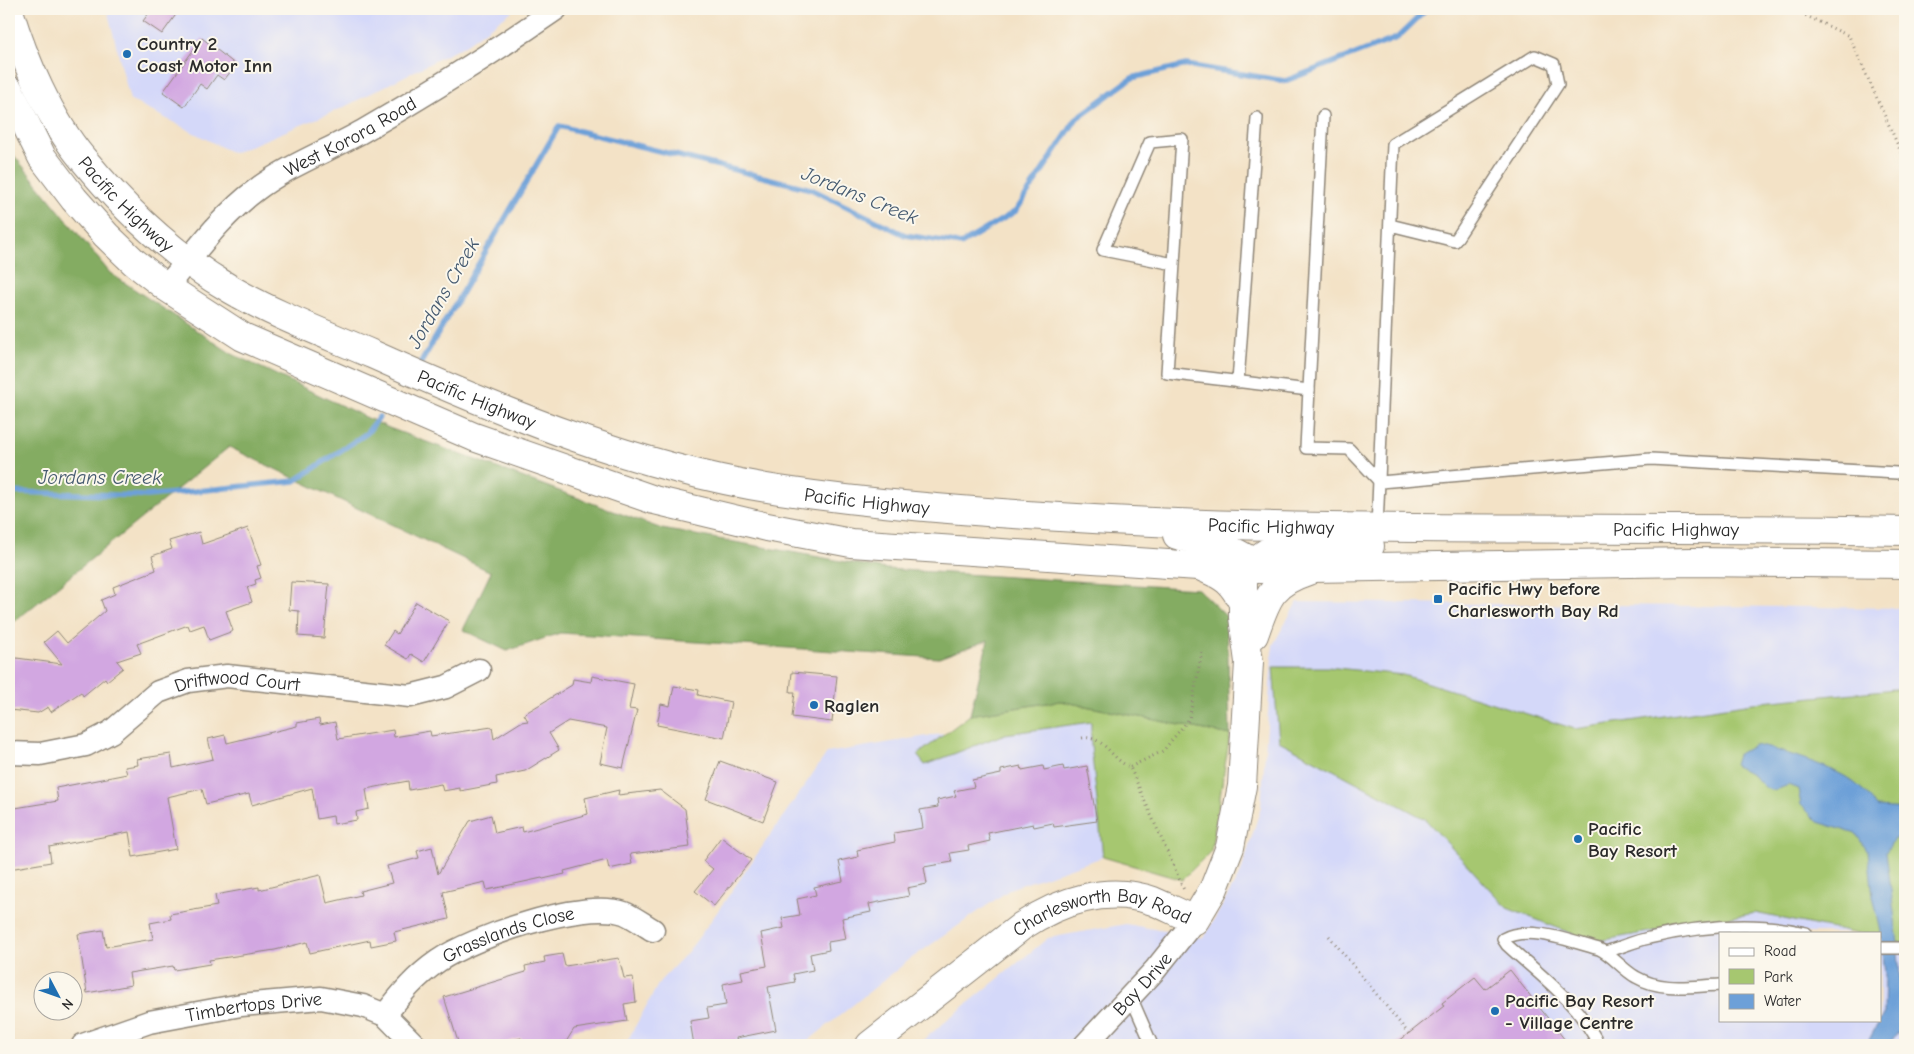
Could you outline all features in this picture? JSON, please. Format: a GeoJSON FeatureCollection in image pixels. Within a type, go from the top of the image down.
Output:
{"type":"FeatureCollection","features":[{"type":"Feature","properties":{"kind":"main road","name":"Pacific Highway"},"geometry":{"type":"LineString","coordinates":[[9,11],[29,64],[52,111],[80,156],[150,230],[226,287],[267,309],[488,406],[574,439],[668,466],[776,490],[959,511],[1127,521],[1237,526],[1377,528],[1905,531]]}},
{"type":"Feature","properties":{"kind":"main road","name":"Pacific Highway"},"geometry":{"type":"LineString","coordinates":[[9,90],[42,157],[74,199],[134,262],[166,287],[243,336],[474,437],[654,500],[767,527],[851,542],[1200,566],[1311,570],[1693,562],[1905,564]]}},
{"type":"Feature","properties":{"kind":"main road"},"geometry":{"type":"LineString","coordinates":[[1127,521],[1228,549],[1252,567],[1266,553],[1280,548],[1412,545],[1482,528]]}},
{"type":"Feature","properties":{"kind":"main road"},"geometry":{"type":"LineString","coordinates":[[1200,566],[1221,575],[1233,584],[1243,603]]}},
{"type":"Feature","properties":{"kind":"main road","name":"Charlesworth Bay Road"},"geometry":{"type":"LineString","coordinates":[[870,1045],[1022,926],[1048,910],[1077,900],[1116,894],[1152,901],[1195,920],[1214,888],[1222,869],[1237,818],[1242,786],[1248,662],[1243,603],[1252,567]]}},
{"type":"Feature","properties":{"kind":"main road","name":"Charlesworth Bay Road"},"geometry":{"type":"LineString","coordinates":[[1248,662],[1254,635],[1252,567]]}},
{"type":"Feature","properties":{"kind":"main road"},"geometry":{"type":"LineString","coordinates":[[1254,635],[1266,602],[1275,588],[1287,578],[1311,570]]}},
{"type":"Feature","properties":{"kind":"street","name":"West Korora Road"},"geometry":{"type":"LineString","coordinates":[[166,287],[227,216],[256,190],[294,166],[336,146],[403,108],[511,40],[556,9]]}},
{"type":"Feature","properties":{"kind":"street","name":"Driftwood Court"},"geometry":{"type":"LineString","coordinates":[[9,753],[40,754],[86,745],[111,732],[158,692],[188,681],[227,676],[410,696],[446,687],[479,670]]}},
{"type":"Feature","properties":{"kind":"street","name":"Grasslands Close"},"geometry":{"type":"LineString","coordinates":[[386,1015],[407,985],[439,960],[461,948],[502,932],[568,912],[600,911],[623,913],[653,930]]}},
{"type":"Feature","properties":{"kind":"street","name":"Bay Drive"},"geometry":{"type":"LineString","coordinates":[[1090,1044],[1195,920]]}},
{"type":"Feature","properties":{"kind":"street","name":"Timbertops Drive"},"geometry":{"type":"LineString","coordinates":[[83,1045],[149,1022],[241,1005],[321,998],[363,1006],[386,1015],[415,1045]]}},
{"type":"Feature","properties":{"kind":"lane"},"geometry":{"type":"LineString","coordinates":[[1377,528],[1393,144],[1535,56],[1554,64],[1558,84],[1455,240],[1390,225]]}},
{"type":"Feature","properties":{"kind":"lane"},"geometry":{"type":"LineString","coordinates":[[1323,116],[1306,448],[1349,449],[1380,482]]}},
{"type":"Feature","properties":{"kind":"lane"},"geometry":{"type":"LineString","coordinates":[[1238,382],[1257,118]]}},
{"type":"Feature","properties":{"kind":"lane"},"geometry":{"type":"LineString","coordinates":[[1174,264],[1104,250],[1150,142],[1182,139],[1175,254],[1167,373],[1309,390]]}},
{"type":"Feature","properties":{"kind":"lane"},"geometry":{"type":"LineString","coordinates":[[1380,482],[1651,459],[1897,474]]}},
{"type":"Feature","properties":{"kind":"lane"},"geometry":{"type":"LineString","coordinates":[[1605,952],[1647,938],[1696,929],[1740,926],[1797,932]]}},
{"type":"Feature","properties":{"kind":"lane"},"geometry":{"type":"LineString","coordinates":[[1599,1045],[1576,1008],[1559,989],[1507,945],[1503,939],[1521,932],[1569,941],[1605,952],[1636,977],[1658,987],[1719,985]]}},
{"type":"Feature","properties":{"kind":"lane"},"geometry":{"type":"LineString","coordinates":[[1882,948],[1905,948]]}},
{"type":"Feature","properties":{"kind":"lane"},"geometry":{"type":"LineString","coordinates":[[1131,997],[1152,1045]]}},
{"type":"Feature","properties":{"kind":"path"},"geometry":{"type":"LineString","coordinates":[[1792,9],[1849,36],[1905,160]]}},
{"type":"Feature","properties":{"kind":"path"},"geometry":{"type":"LineString","coordinates":[[1082,738],[1091,737],[1107,746],[1121,764],[1130,767],[1163,751],[1189,719],[1202,652]]}},
{"type":"Feature","properties":{"kind":"path"},"geometry":{"type":"LineString","coordinates":[[1130,767],[1173,862]]}},
{"type":"Feature","properties":{"kind":"path"},"geometry":{"type":"LineString","coordinates":[[1329,936],[1409,1034]]}},
{"type":"Feature","properties":{"kind":"shaded area"},"geometry":{"type":"Polygon","coordinates":[[[107,9],[515,9],[464,46],[340,109],[233,153],[130,100],[107,9]]]}},
{"type":"Feature","properties":{"kind":"shaded area","name":"Pacific Bay Resort"},"geometry":{"type":"Polygon","coordinates":[[[1297,602],[1905,608],[1905,1045],[917,1045],[1048,938],[1126,924],[1204,938],[1241,872],[1261,807],[1273,645],[1297,602]]]}},
{"type":"Feature","properties":{"kind":"shaded area"},"geometry":{"type":"Polygon","coordinates":[[[1091,722],[1103,857],[1012,888],[909,960],[803,1045],[625,1045],[660,981],[687,953],[713,918],[827,753],[933,735],[1091,722]]]}},
{"type":"Feature","properties":{"kind":"green space"},"geometry":{"type":"Polygon","coordinates":[[[9,145],[12,153],[110,273],[232,354],[389,428],[662,529],[886,569],[1198,589],[1227,617],[1230,735],[1060,701],[970,715],[988,640],[939,658],[560,633],[507,651],[463,630],[491,572],[229,447],[9,626],[9,145]]]}},
{"type":"Feature","properties":{"kind":"green space"},"geometry":{"type":"Polygon","coordinates":[[[1273,667],[1327,667],[1403,675],[1575,729],[1753,703],[1905,688],[1905,943],[1882,938],[1882,932],[1848,932],[1755,913],[1593,942],[1507,908],[1425,819],[1279,741],[1273,667]]]}},
{"type":"Feature","properties":{"kind":"green space"},"geometry":{"type":"Polygon","coordinates":[[[1060,701],[1230,735],[1211,851],[1182,880],[1103,857],[1091,746],[1091,722],[1005,734],[925,765],[917,755],[970,715],[1060,701]]]}},
{"type":"Feature","properties":{"kind":"water"},"geometry":{"type":"Polygon","coordinates":[[[1754,745],[1801,758],[1851,780],[1867,794],[1877,807],[1905,809],[1905,835],[1894,839],[1886,852],[1897,935],[1900,978],[1900,1030],[1888,1045],[1866,1045],[1879,1022],[1882,1022],[1885,975],[1882,932],[1873,896],[1868,852],[1856,834],[1818,822],[1801,805],[1798,789],[1788,785],[1774,790],[1766,788],[1754,776],[1734,765],[1737,755],[1754,745]]]}},
{"type":"Feature","properties":{"kind":"building"},"geometry":{"type":"Polygon","coordinates":[[[152,9],[180,9],[162,34],[143,21],[152,9]]]}},
{"type":"Feature","properties":{"kind":"building"},"geometry":{"type":"Polygon","coordinates":[[[202,38],[236,65],[224,80],[217,75],[207,89],[200,84],[184,107],[163,92],[202,38]]]}},
{"type":"Feature","properties":{"kind":"building"},"geometry":{"type":"Polygon","coordinates":[[[248,528],[261,565],[257,566],[261,578],[255,580],[256,584],[247,587],[252,602],[226,611],[233,631],[209,640],[204,625],[190,630],[188,625],[137,644],[141,653],[117,661],[123,668],[107,681],[105,678],[83,696],[81,692],[51,712],[48,707],[38,713],[9,710],[9,657],[62,664],[44,642],[57,631],[67,643],[105,611],[101,600],[115,594],[113,587],[156,570],[152,556],[172,549],[169,541],[199,532],[202,544],[248,528]]]}},
{"type":"Feature","properties":{"kind":"building"},"geometry":{"type":"Polygon","coordinates":[[[291,582],[329,584],[324,638],[298,636],[299,611],[289,610],[291,582]]]}},
{"type":"Feature","properties":{"kind":"building"},"geometry":{"type":"Polygon","coordinates":[[[416,602],[449,621],[424,662],[411,654],[408,659],[384,645],[393,631],[397,634],[416,602]]]}},
{"type":"Feature","properties":{"kind":"building","name":"Raglen"},"geometry":{"type":"Polygon","coordinates":[[[792,672],[837,676],[832,722],[792,717],[795,692],[790,692],[792,672]]]}},
{"type":"Feature","properties":{"kind":"building"},"geometry":{"type":"Polygon","coordinates":[[[592,676],[634,684],[629,709],[637,710],[623,768],[600,763],[607,728],[568,721],[549,733],[559,750],[525,771],[496,777],[497,784],[460,791],[460,788],[443,791],[441,784],[409,790],[408,781],[366,789],[369,809],[356,812],[357,820],[334,824],[333,816],[317,819],[312,788],[252,805],[249,794],[206,804],[202,789],[167,797],[176,849],[133,857],[129,832],[49,847],[51,862],[9,869],[9,809],[58,801],[56,788],[127,774],[125,767],[138,765],[137,759],[171,754],[173,768],[213,759],[208,739],[225,735],[227,743],[297,726],[297,723],[319,719],[320,725],[335,722],[338,739],[393,730],[394,737],[430,731],[431,736],[492,727],[494,739],[521,722],[528,721],[524,714],[572,685],[573,679],[591,682],[592,676]]]}},
{"type":"Feature","properties":{"kind":"building"},"geometry":{"type":"Polygon","coordinates":[[[674,686],[699,690],[698,695],[731,702],[724,738],[657,725],[661,704],[670,706],[674,686]]]}},
{"type":"Feature","properties":{"kind":"building"},"geometry":{"type":"Polygon","coordinates":[[[720,761],[778,782],[763,821],[706,799],[720,761]]]}},
{"type":"Feature","properties":{"kind":"building"},"geometry":{"type":"Polygon","coordinates":[[[1021,766],[1022,770],[1043,766],[1044,770],[1063,766],[1064,770],[1087,766],[1097,821],[1054,827],[1053,823],[1034,827],[1033,824],[988,833],[990,841],[968,846],[969,850],[950,853],[952,862],[924,867],[927,884],[907,888],[909,896],[869,904],[871,912],[842,918],[846,939],[828,942],[829,950],[810,954],[813,970],[793,974],[795,982],[768,987],[776,1030],[736,1038],[738,1045],[694,1045],[690,1021],[709,1018],[707,1008],[726,1005],[723,984],[743,980],[741,971],[767,966],[761,933],[784,928],[782,918],[800,915],[797,899],[816,895],[814,887],[843,881],[839,861],[858,857],[857,850],[895,842],[894,833],[923,828],[920,810],[938,807],[937,800],[956,796],[954,791],[974,787],[972,780],[1001,774],[1001,770],[1021,766]]]}},
{"type":"Feature","properties":{"kind":"building"},"geometry":{"type":"Polygon","coordinates":[[[619,790],[618,795],[660,790],[685,809],[690,847],[630,854],[632,864],[609,869],[607,860],[564,871],[565,874],[487,890],[485,882],[443,892],[449,919],[394,932],[396,941],[371,946],[370,940],[310,953],[307,942],[275,950],[209,960],[210,964],[174,970],[173,966],[129,973],[131,985],[87,993],[78,934],[103,930],[106,947],[153,939],[150,923],[171,919],[170,914],[217,906],[215,895],[259,887],[259,890],[320,875],[327,903],[361,895],[360,891],[392,883],[387,866],[419,858],[417,851],[432,847],[438,874],[470,821],[491,815],[495,833],[522,827],[523,832],[588,814],[585,798],[619,790]]]}},
{"type":"Feature","properties":{"kind":"building"},"geometry":{"type":"Polygon","coordinates":[[[721,837],[751,860],[714,906],[695,891],[713,869],[703,861],[721,837]]]}},
{"type":"Feature","properties":{"kind":"building"},"geometry":{"type":"Polygon","coordinates":[[[562,954],[565,966],[619,958],[624,978],[633,977],[636,1002],[624,1004],[627,1021],[574,1029],[564,1045],[522,1045],[521,1038],[499,1045],[459,1045],[444,997],[526,972],[525,966],[545,962],[544,957],[562,954]]]}},
{"type":"Feature","properties":{"kind":"building","name":"Pacific Bay Resort - Village Centre"},"geometry":{"type":"Polygon","coordinates":[[[1510,970],[1569,1045],[1394,1045],[1444,1006],[1442,1003],[1475,977],[1485,989],[1510,970]]]}},
{"type":"Feature","properties":{"kind":"waterway","name":"Jordans Creek"},"geometry":{"type":"LineString","coordinates":[[419,366],[559,126],[811,189],[905,235],[961,244],[1016,211],[1077,118],[1132,78],[1186,65],[1285,81],[1397,38],[1427,9]]}},
{"type":"Feature","properties":{"kind":"waterway","name":"Jordans Creek"},"geometry":{"type":"LineString","coordinates":[[9,492],[147,496],[295,481],[367,433],[379,417]]}},
{"type":"Feature","properties":{"kind":"place","name":"Country 2 Coast Motor Inn"},"geometry":{"type":"Point","coordinates":[127,54]}},
{"type":"Feature","properties":{"kind":"place","name":"Pacific Hwy before Charlesworth Bay Rd"},"geometry":{"type":"Point","coordinates":[1438,599]}},
{"type":"Feature","properties":{"kind":"place","name":"Raglen"},"geometry":{"type":"Point","coordinates":[814,705]}},
{"type":"Feature","properties":{"kind":"place","name":"Pacific Bay Resort"},"geometry":{"type":"Point","coordinates":[1578,839]}},
{"type":"Feature","properties":{"kind":"place","name":"Pacific Bay Resort - Village Centre"},"geometry":{"type":"Point","coordinates":[1495,1011]}}]}
